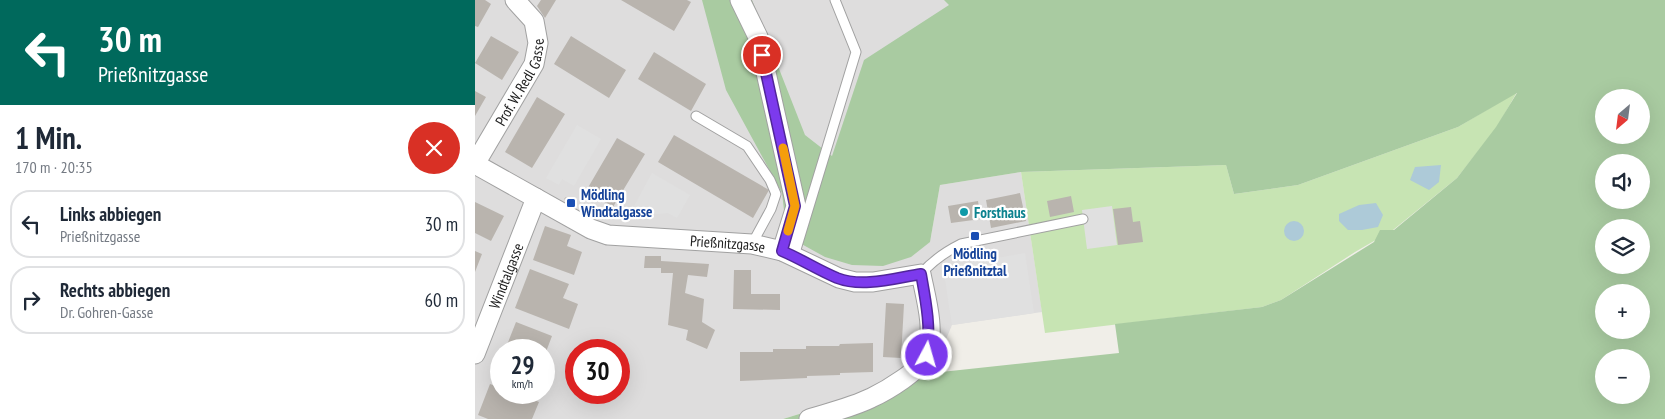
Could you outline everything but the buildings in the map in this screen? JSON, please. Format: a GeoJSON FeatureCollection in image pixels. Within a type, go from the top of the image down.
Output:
{"type":"FeatureCollection","features":[{"type":"Feature","properties":{"kind":"street","name":"Prof. W. Redl Gasse"},"geometry":{"type":"LineString","coordinates":[[475,164],[534,64],[538,43],[534,21],[515,0]]}},
{"type":"Feature","properties":{"kind":"street"},"geometry":{"type":"LineString","coordinates":[[741,0],[758,37],[795,206],[788,254]]}},
{"type":"Feature","properties":{"kind":"street","name":"Prießnitzgasse"},"geometry":{"type":"LineString","coordinates":[[475,164],[591,229],[608,235],[751,244],[788,254],[839,278],[855,282],[873,282],[921,274]]}},
{"type":"Feature","properties":{"kind":"street","name":"Windtalgasse"},"geometry":{"type":"LineString","coordinates":[[475,354],[536,198]]}},
{"type":"Feature","properties":{"kind":"street"},"geometry":{"type":"LineString","coordinates":[[809,419],[870,399],[907,375],[923,361],[927,355],[930,337],[929,319],[921,274]]}},
{"type":"Feature","properties":{"kind":"lane"},"geometry":{"type":"LineString","coordinates":[[788,254],[856,52],[835,0]]}},
{"type":"Feature","properties":{"kind":"lane"},"geometry":{"type":"LineString","coordinates":[[696,116],[747,146],[770,180],[776,194],[771,209],[751,244]]}},
{"type":"Feature","properties":{"kind":"lane"},"geometry":{"type":"LineString","coordinates":[[921,274],[930,263],[944,252],[961,244],[1083,219]]}},
{"type":"Feature","properties":{"kind":"shaded area"},"geometry":{"type":"Polygon","coordinates":[[[475,0],[957,0],[930,242],[940,185],[1021,172],[1042,312],[952,325],[932,373],[783,419],[475,419],[475,0]]]}},
{"type":"Feature","properties":{"kind":"shaded area"},"geometry":{"type":"Polygon","coordinates":[[[577,125],[601,139],[574,186],[562,179],[559,185],[546,178],[577,125]]]}},
{"type":"Feature","properties":{"kind":"shaded area"},"geometry":{"type":"Polygon","coordinates":[[[652,173],[690,195],[677,218],[668,213],[647,215],[633,208],[652,173]]]}},
{"type":"Feature","properties":{"kind":"shaded area"},"geometry":{"type":"Polygon","coordinates":[[[1112,206],[1117,245],[1087,249],[1082,210],[1112,206]]]}},
{"type":"Feature","properties":{"kind":"shaded area"},"geometry":{"type":"Polygon","coordinates":[[[1025,253],[1034,313],[952,325],[943,267],[1025,253]]]}},
{"type":"Feature","properties":{"kind":"green space"},"geometry":{"type":"Polygon","coordinates":[[[702,0],[752,0],[805,135],[832,156],[864,60],[949,5],[944,0],[1665,0],[1665,419],[783,419],[932,373],[1119,353],[1115,324],[1262,307],[1281,300],[1374,242],[1380,230],[1394,230],[1457,178],[1496,127],[1517,93],[1458,127],[1298,185],[1234,194],[1226,165],[1021,172],[940,185],[930,242],[911,257],[883,266],[852,265],[825,257],[787,236],[782,193],[726,90],[702,0]]]}},
{"type":"Feature","properties":{"kind":"green space"},"geometry":{"type":"Polygon","coordinates":[[[1517,92],[1497,127],[1457,178],[1393,230],[1281,300],[1262,307],[1045,333],[1021,172],[1226,165],[1234,194],[1298,185],[1458,127],[1517,92]]]}},
{"type":"Feature","properties":{"kind":"water"},"geometry":{"type":"Polygon","coordinates":[[[1441,165],[1439,182],[1429,190],[1410,180],[1415,167],[1441,165]]]}},
{"type":"Feature","properties":{"kind":"water"},"geometry":{"type":"Polygon","coordinates":[[[1376,203],[1383,215],[1378,227],[1348,230],[1339,221],[1339,214],[1359,205],[1376,203]]]}},
{"type":"Feature","properties":{"kind":"water"},"geometry":{"type":"Polygon","coordinates":[[[1294,221],[1301,224],[1304,231],[1301,238],[1294,241],[1287,238],[1284,231],[1287,224],[1294,221]]]}},
{"type":"Feature","properties":{"kind":"slow traffic"},"geometry":{"type":"LineString","coordinates":[[783,148],[795,206],[788,231]]}},
{"type":"Feature","properties":{"kind":"place","name":"Mödling Windtalgasse"},"geometry":{"type":"Point","coordinates":[571,203]}},
{"type":"Feature","properties":{"kind":"place","name":"Forsthaus"},"geometry":{"type":"Point","coordinates":[964,212]}},
{"type":"Feature","properties":{"kind":"place","name":"Mödling Prießnitztal"},"geometry":{"type":"Point","coordinates":[975,236]}},
{"type":"Feature","properties":{"kind":"route"},"geometry":{"type":"LineString","coordinates":[[762,55],[795,206],[782,251],[839,278],[855,282],[873,282],[921,274],[929,319],[930,337],[927,355]]}}]}
